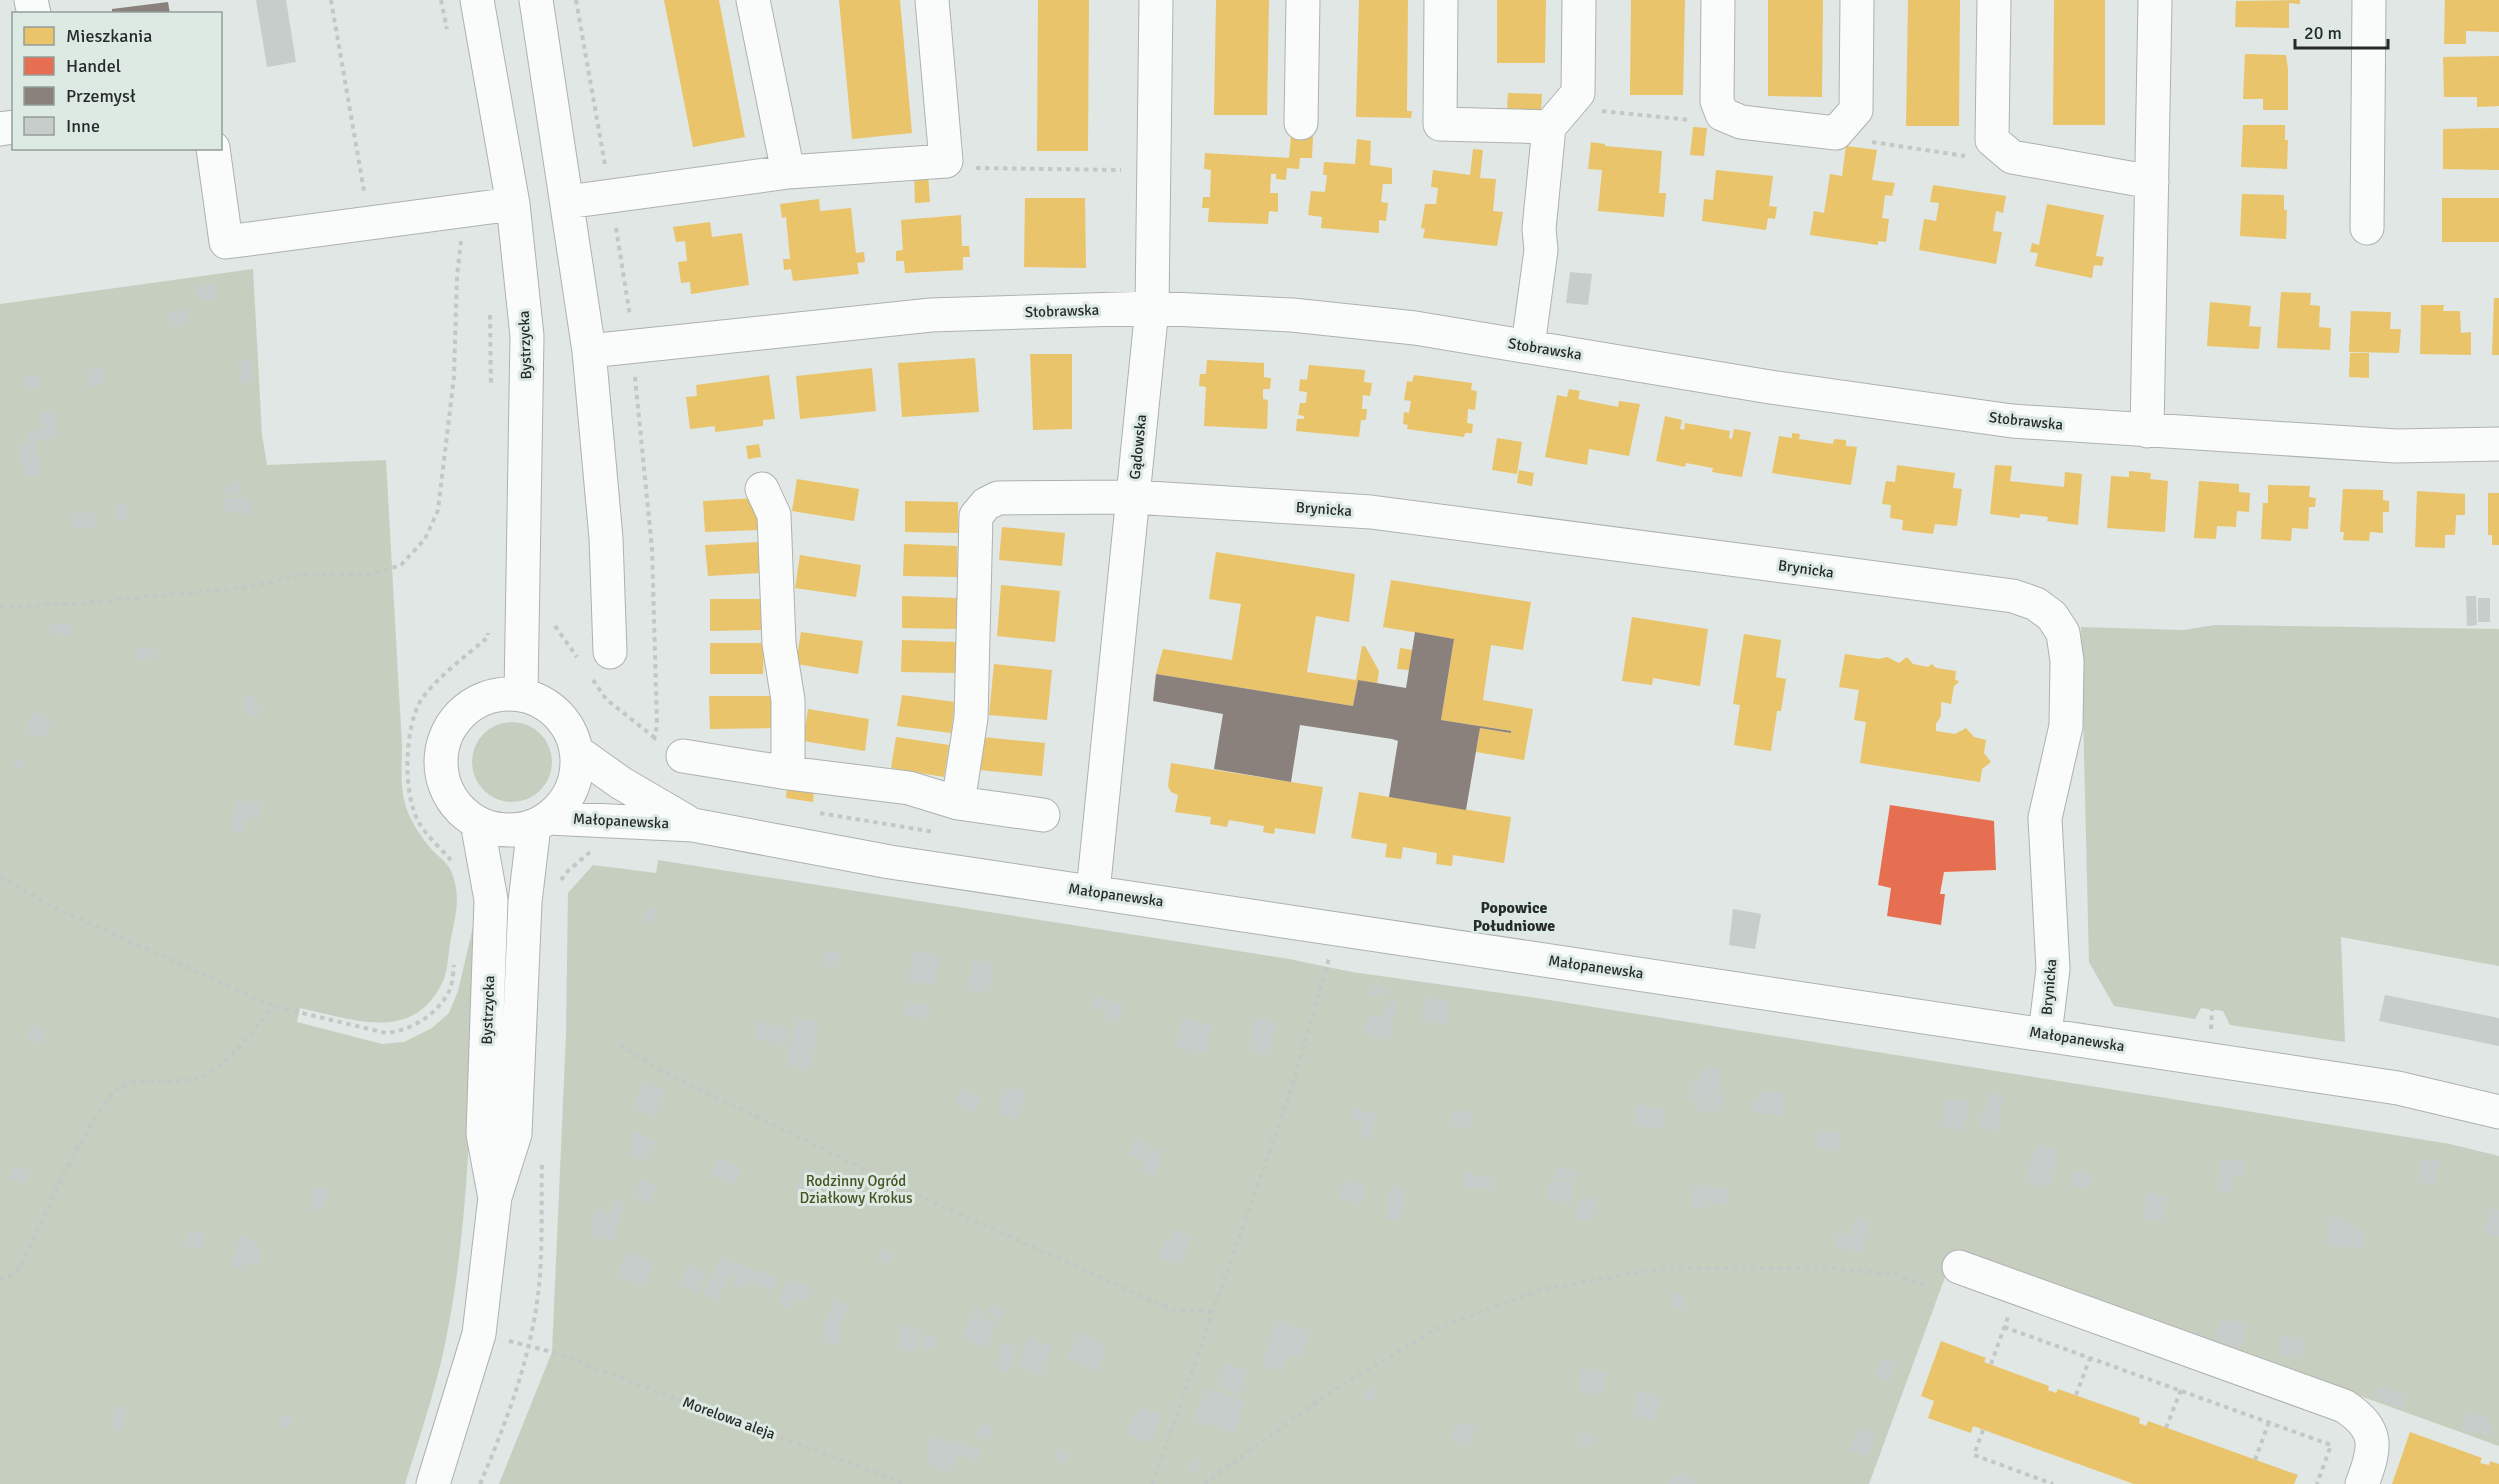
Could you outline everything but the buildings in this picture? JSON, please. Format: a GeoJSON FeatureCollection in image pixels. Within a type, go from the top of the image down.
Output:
{"type":"FeatureCollection","features":[{"type":"Feature","properties":{"kind":"street","name":"Bystrzycka"},"geometry":{"type":"LineString","coordinates":[[477,0],[513,204],[527,336],[520,694]]}},
{"type":"Feature","properties":{"kind":"street"},"geometry":{"type":"LineString","coordinates":[[536,0],[589,351],[606,538],[593,663]]}},
{"type":"Feature","properties":{"kind":"street"},"geometry":{"type":"LineString","coordinates":[[753,0],[788,172]]}},
{"type":"Feature","properties":{"kind":"street"},"geometry":{"type":"LineString","coordinates":[[567,202],[788,172],[946,161],[932,0]]}},
{"type":"Feature","properties":{"kind":"street","name":"Gądowska"},"geometry":{"type":"LineString","coordinates":[[1093,892],[1152,308],[1156,0]]}},
{"type":"Feature","properties":{"kind":"street"},"geometry":{"type":"LineString","coordinates":[[1301,123],[1303,0]]}},
{"type":"Feature","properties":{"kind":"street"},"geometry":{"type":"LineString","coordinates":[[1442,0],[1440,124],[1559,115]]}},
{"type":"Feature","properties":{"kind":"street"},"geometry":{"type":"LineString","coordinates":[[1528,346],[1540,250],[1539,229],[1559,115],[1578,93],[1579,0]]}},
{"type":"Feature","properties":{"kind":"street"},"geometry":{"type":"LineString","coordinates":[[1718,0],[1716,101],[1722,114],[1741,122],[1836,133],[1856,110],[1857,0]]}},
{"type":"Feature","properties":{"kind":"street"},"geometry":{"type":"LineString","coordinates":[[1994,0],[1992,140],[2012,158],[2152,182]]}},
{"type":"Feature","properties":{"kind":"street"},"geometry":{"type":"LineString","coordinates":[[2146,431],[2156,0]]}},
{"type":"Feature","properties":{"kind":"street"},"geometry":{"type":"LineString","coordinates":[[2367,228],[2369,0]]}},
{"type":"Feature","properties":{"kind":"street"},"geometry":{"type":"LineString","coordinates":[[213,150],[226,242],[513,204]]}},
{"type":"Feature","properties":{"kind":"street","name":"Stobrawska"},"geometry":{"type":"LineString","coordinates":[[589,351],[931,315],[1152,308],[1292,315],[1416,328],[1770,387],[2000,419],[2146,431],[2396,446],[2499,444]]}},
{"type":"Feature","properties":{"kind":"street"},"geometry":{"type":"LineString","coordinates":[[762,489],[774,515],[779,644],[788,700],[788,773]]}},
{"type":"Feature","properties":{"kind":"street","name":"Brynicka"},"geometry":{"type":"LineString","coordinates":[[958,803],[971,718],[976,516],[986,504],[998,498],[1133,497],[1371,512],[2013,596],[2036,604],[2052,616],[2062,633],[2067,661],[2066,726],[2045,818],[2053,969],[2045,1034]]}},
{"type":"Feature","properties":{"kind":"street"},"geometry":{"type":"LineString","coordinates":[[499,694],[520,694],[540,701],[557,714],[570,730],[576,751],[577,770],[572,788],[562,805],[542,822],[515,830],[496,829],[477,822],[460,810],[448,792],[441,772],[442,750],[448,730],[462,713],[479,701],[499,694]]}},
{"type":"Feature","properties":{"kind":"street"},"geometry":{"type":"LineString","coordinates":[[673,747],[788,773],[909,788],[958,803],[1043,815]]}},
{"type":"Feature","properties":{"kind":"street","name":"Małopanewska"},"geometry":{"type":"LineString","coordinates":[[576,751],[621,783],[693,825]]}},
{"type":"Feature","properties":{"kind":"street","name":"Bystrzycka"},"geometry":{"type":"LineString","coordinates":[[477,822],[491,900],[483,1134],[495,1197]]}},
{"type":"Feature","properties":{"kind":"street","name":"Bystrzycka"},"geometry":{"type":"LineString","coordinates":[[433,1484],[479,1334],[495,1197],[515,1134],[525,902],[542,822]]}},
{"type":"Feature","properties":{"kind":"street","name":"Małopanewska"},"geometry":{"type":"LineString","coordinates":[[542,822],[693,825],[890,862],[2398,1088],[2499,1112]]}},
{"type":"Feature","properties":{"kind":"street"},"geometry":{"type":"LineString","coordinates":[[1959,1267],[2344,1406],[2359,1415],[2370,1430],[2373,1455],[2362,1484]]}},
{"type":"Feature","properties":{"kind":"path"},"geometry":{"type":"LineString","coordinates":[[331,0],[367,207],[383,222]]}},
{"type":"Feature","properties":{"kind":"path"},"geometry":{"type":"LineString","coordinates":[[441,0],[447,32]]}},
{"type":"Feature","properties":{"kind":"path"},"geometry":{"type":"LineString","coordinates":[[1559,115],[1590,110],[1710,121],[1722,114]]}},
{"type":"Feature","properties":{"kind":"path"},"geometry":{"type":"LineString","coordinates":[[1844,124],[1869,142],[1983,159],[2001,147]]}},
{"type":"Feature","properties":{"kind":"path"},"geometry":{"type":"LineString","coordinates":[[946,161],[964,168],[1154,170]]}},
{"type":"Feature","properties":{"kind":"path"},"geometry":{"type":"LineString","coordinates":[[0,607],[84,603],[251,587],[297,575],[371,575],[401,565],[425,539],[438,510],[454,376],[457,276],[465,211]]}},
{"type":"Feature","properties":{"kind":"path"},"geometry":{"type":"LineString","coordinates":[[489,308],[492,394]]}},
{"type":"Feature","properties":{"kind":"path"},"geometry":{"type":"LineString","coordinates":[[553,621],[593,663],[606,699],[655,738],[673,747]]}},
{"type":"Feature","properties":{"kind":"path"},"geometry":{"type":"LineString","coordinates":[[456,865],[418,821],[408,795],[407,760],[412,729],[421,701],[488,637],[489,627]]}},
{"type":"Feature","properties":{"kind":"path"},"geometry":{"type":"LineString","coordinates":[[0,876],[49,905],[273,1006],[386,1033],[397,1032],[436,1010],[450,988],[457,954]]}},
{"type":"Feature","properties":{"kind":"path"},"geometry":{"type":"LineString","coordinates":[[1152,1484],[1290,1093],[1324,981],[1333,928]]}},
{"type":"Feature","properties":{"kind":"path"},"geometry":{"type":"LineString","coordinates":[[0,1279],[7,1278],[19,1269],[96,1114],[119,1087],[147,1081],[192,1080],[222,1065],[273,1006]]}},
{"type":"Feature","properties":{"kind":"path"},"geometry":{"type":"LineString","coordinates":[[620,1045],[659,1069],[916,1195],[1171,1309],[1213,1312]]}},
{"type":"Feature","properties":{"kind":"path"},"geometry":{"type":"LineString","coordinates":[[1204,1484],[1327,1394],[1436,1329],[1539,1290],[1656,1269],[1839,1269],[1894,1274],[1926,1286]]}},
{"type":"Feature","properties":{"kind":"path"},"geometry":{"type":"LineString","coordinates":[[1991,1364],[2004,1327],[2269,1422],[2331,1445],[2317,1484]]}},
{"type":"Feature","properties":{"kind":"path","name":"Morelowa aleja"},"geometry":{"type":"LineString","coordinates":[[479,1334],[552,1352],[906,1484]]}},
{"type":"Feature","properties":{"kind":"path"},"geometry":{"type":"LineString","coordinates":[[2076,1395],[2090,1358]]}},
{"type":"Feature","properties":{"kind":"path"},"geometry":{"type":"LineString","coordinates":[[2166,1428],[2181,1390]]}},
{"type":"Feature","properties":{"kind":"path"},"geometry":{"type":"LineString","coordinates":[[2255,1460],[2269,1422]]}},
{"type":"Feature","properties":{"kind":"path"},"geometry":{"type":"LineString","coordinates":[[1983,1430],[1974,1455],[2053,1484]]}},
{"type":"Feature","properties":{"kind":"green space"},"geometry":{"type":"Polygon","coordinates":[[[253,269],[262,435],[267,465],[386,460],[402,746],[402,787],[411,819],[418,831],[430,848],[449,867],[457,898],[444,979],[430,1002],[415,1014],[398,1021],[379,1023],[300,1008],[297,1022],[382,1044],[404,1042],[432,1028],[449,1013],[458,991],[476,914],[472,1077],[466,1187],[454,1295],[444,1349],[405,1484],[0,1484],[0,304],[253,269]]]}},
{"type":"Feature","properties":{"kind":"green space"},"geometry":{"type":"Polygon","coordinates":[[[2215,625],[2499,629],[2499,966],[2341,937],[2345,1042],[2230,1025],[2223,1011],[2201,1008],[2195,1019],[2114,1006],[2089,962],[2081,627],[2183,630],[2215,625]]]}},
{"type":"Feature","properties":{"kind":"green space"},"geometry":{"type":"Polygon","coordinates":[[[512,722],[527,725],[540,734],[549,747],[552,762],[549,777],[540,790],[527,799],[512,802],[497,799],[484,790],[475,777],[472,762],[475,747],[484,734],[497,725],[512,722]]]}},
{"type":"Feature","properties":{"kind":"green space","name":"Rodzinny Ogród Działkowy Krokus"},"geometry":{"type":"Polygon","coordinates":[[[658,860],[1289,959],[1352,972],[1543,999],[2166,1098],[2450,1144],[2499,1156],[2499,1446],[1955,1250],[1869,1484],[499,1484],[552,1352],[566,1034],[568,893],[593,865],[656,873],[658,860]]]}},
{"type":"Feature","properties":{"kind":"district","name":"Popowice Południowe"},"geometry":{"type":"Point","coordinates":[1514,916]}}]}
